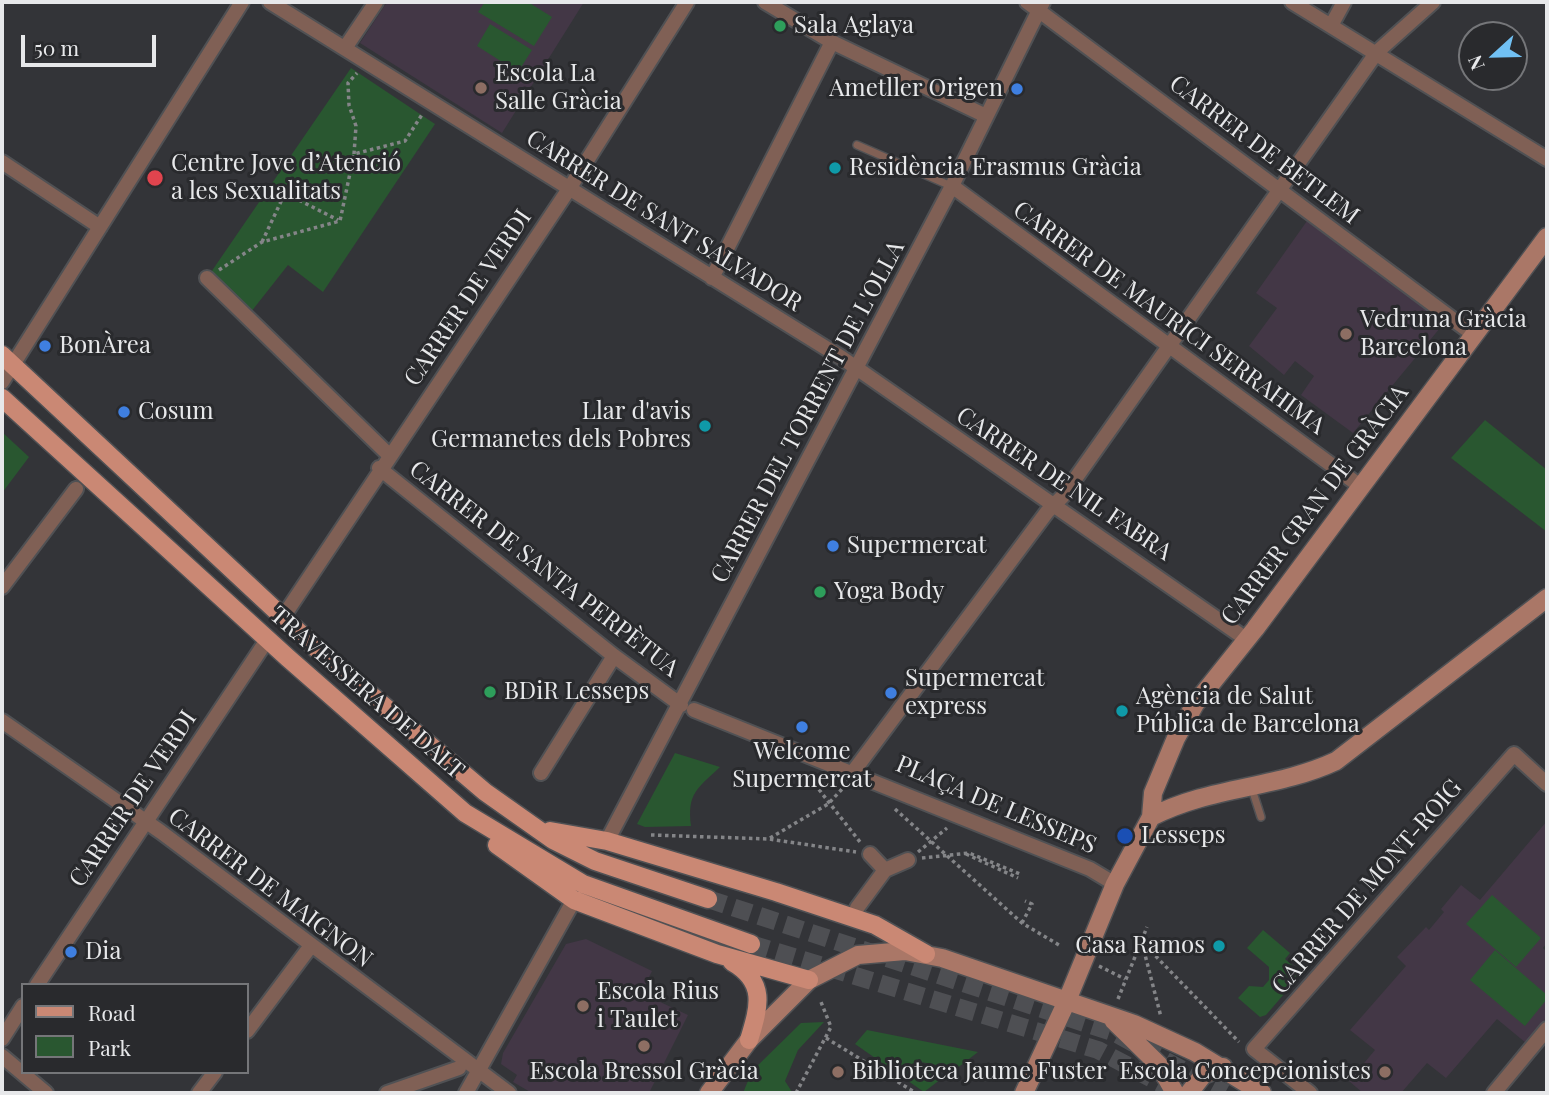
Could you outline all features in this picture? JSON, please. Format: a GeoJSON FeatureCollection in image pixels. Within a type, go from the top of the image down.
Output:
{"type":"FeatureCollection","features":[{"type":"Feature","properties":{"kind":"main road","name":"TRAVESSERA DE DALT"},"geometry":{"type":"LineString","coordinates":[[7,359],[283,617],[417,736],[485,792],[537,828],[595,861],[708,899]]}},
{"type":"Feature","properties":{"kind":"main road","name":"TRAVESSERA DE DALT"},"geometry":{"type":"LineString","coordinates":[[2,398],[267,640],[465,813],[583,884],[751,944]]}},
{"type":"Feature","properties":{"kind":"main road"},"geometry":{"type":"LineString","coordinates":[[267,640],[283,617]]}},
{"type":"Feature","properties":{"kind":"main road"},"geometry":{"type":"LineString","coordinates":[[465,813],[490,841],[574,900],[717,954],[809,979]]}},
{"type":"Feature","properties":{"kind":"main road"},"geometry":{"type":"LineString","coordinates":[[537,828],[607,841],[875,925],[926,954]]}},
{"type":"Feature","properties":{"kind":"main road"},"geometry":{"type":"LineString","coordinates":[[574,900],[607,841]]}},
{"type":"Feature","properties":{"kind":"main road"},"geometry":{"type":"LineString","coordinates":[[717,954],[744,969],[754,983],[758,1002],[749,1040]]}},
{"type":"Feature","properties":{"kind":"street"},"geometry":{"type":"LineString","coordinates":[[2,382],[7,359],[100,227],[242,2]]}},
{"type":"Feature","properties":{"kind":"street","name":"CARRER DE SANT SALVADOR"},"geometry":{"type":"LineString","coordinates":[[270,2],[855,368]]}},
{"type":"Feature","properties":{"kind":"street"},"geometry":{"type":"LineString","coordinates":[[345,48],[376,2]]}},
{"type":"Feature","properties":{"kind":"street","name":"CARRER DE VERDI"},"geometry":{"type":"LineString","coordinates":[[283,617],[379,468],[569,189],[687,2]]}},
{"type":"Feature","properties":{"kind":"street"},"geometry":{"type":"LineString","coordinates":[[765,2],[832,42],[986,116]]}},
{"type":"Feature","properties":{"kind":"street"},"geometry":{"type":"LineString","coordinates":[[1292,2],[1332,24],[1547,159]]}},
{"type":"Feature","properties":{"kind":"street"},"geometry":{"type":"LineString","coordinates":[[1332,24],[1344,2]]}},
{"type":"Feature","properties":{"kind":"street"},"geometry":{"type":"LineString","coordinates":[[854,773],[1052,505],[1063,496],[1377,52],[1433,2]]}},
{"type":"Feature","properties":{"kind":"street","name":"CARRER DEL TORRENT DE L'OLLA"},"geometry":{"type":"LineString","coordinates":[[607,841],[687,707],[855,368],[952,186],[1036,5]]}},
{"type":"Feature","properties":{"kind":"street","name":"CARRER DE BETLEM"},"geometry":{"type":"LineString","coordinates":[[1036,5],[1474,335]]}},
{"type":"Feature","properties":{"kind":"street"},"geometry":{"type":"LineString","coordinates":[[712,278],[832,42]]}},
{"type":"Feature","properties":{"kind":"street"},"geometry":{"type":"LineString","coordinates":[[2,162],[100,227]]}},
{"type":"Feature","properties":{"kind":"street","name":"CARRER DE MAURICI SERRAHIMA"},"geometry":{"type":"LineString","coordinates":[[952,186],[1360,485]]}},
{"type":"Feature","properties":{"kind":"street","name":"CARRER GRAN DE GRÀCIA"},"geometry":{"type":"LineString","coordinates":[[1151,817],[1153,793],[1176,738],[1195,704],[1547,237]]}},
{"type":"Feature","properties":{"kind":"street"},"geometry":{"type":"LineString","coordinates":[[207,278],[389,455]]}},
{"type":"Feature","properties":{"kind":"street","name":"CARRER DE NIL FABRA"},"geometry":{"type":"LineString","coordinates":[[855,368],[1139,562],[1246,639]]}},
{"type":"Feature","properties":{"kind":"street","name":"CARRER DE SANTA PERPÈTUA"},"geometry":{"type":"LineString","coordinates":[[379,468],[614,656],[687,707]]}},
{"type":"Feature","properties":{"kind":"street"},"geometry":{"type":"LineString","coordinates":[[2,587],[76,489]]}},
{"type":"Feature","properties":{"kind":"street"},"geometry":{"type":"LineString","coordinates":[[1151,817],[1189,799],[1310,773],[1336,761],[1547,598]]}},
{"type":"Feature","properties":{"kind":"street","name":"CARRER DE VERDI"},"geometry":{"type":"LineString","coordinates":[[38,983],[267,640]]}},
{"type":"Feature","properties":{"kind":"street"},"geometry":{"type":"LineString","coordinates":[[541,773],[614,656]]}},
{"type":"Feature","properties":{"kind":"street","name":"PLAÇA DE LESSEPS"},"geometry":{"type":"LineString","coordinates":[[687,707],[1090,869],[1115,884]]}},
{"type":"Feature","properties":{"kind":"street","name":"CARRER DE MAIGNON"},"geometry":{"type":"LineString","coordinates":[[2,720],[144,821],[509,1093]]}},
{"type":"Feature","properties":{"kind":"street","name":"CARRER DE MONT-ROIG"},"geometry":{"type":"LineString","coordinates":[[1247,1046],[1514,754],[1547,784]]}},
{"type":"Feature","properties":{"kind":"street","name":"PLAÇA DE LESSEPS"},"geometry":{"type":"LineString","coordinates":[[1024,1093],[1066,1003],[1115,884],[1151,817]]}},
{"type":"Feature","properties":{"kind":"street"},"geometry":{"type":"LineString","coordinates":[[870,854],[885,870]]}},
{"type":"Feature","properties":{"kind":"street"},"geometry":{"type":"LineString","coordinates":[[857,908],[885,870],[908,860]]}},
{"type":"Feature","properties":{"kind":"street"},"geometry":{"type":"LineString","coordinates":[[466,1093],[574,900]]}},
{"type":"Feature","properties":{"kind":"street"},"geometry":{"type":"LineString","coordinates":[[248,1030],[310,947]]}},
{"type":"Feature","properties":{"kind":"street"},"geometry":{"type":"LineString","coordinates":[[709,1093],[749,1040],[809,979],[858,955],[883,951],[926,954],[1110,1017],[1177,1043],[1223,1067],[1262,1093]]}},
{"type":"Feature","properties":{"kind":"street"},"geometry":{"type":"LineString","coordinates":[[2,1038],[21,1009]]}},
{"type":"Feature","properties":{"kind":"street"},"geometry":{"type":"LineString","coordinates":[[1110,1017],[1159,1065],[1175,1093]]}},
{"type":"Feature","properties":{"kind":"street"},"geometry":{"type":"LineString","coordinates":[[1494,1093],[1547,1029]]}},
{"type":"Feature","properties":{"kind":"street"},"geometry":{"type":"LineString","coordinates":[[1247,1046],[1310,1093]]}},
{"type":"Feature","properties":{"kind":"street"},"geometry":{"type":"LineString","coordinates":[[2,1056],[21,1072]]}},
{"type":"Feature","properties":{"kind":"street"},"geometry":{"type":"LineString","coordinates":[[1189,1093],[1203,1076],[1223,1067]]}},
{"type":"Feature","properties":{"kind":"street"},"geometry":{"type":"LineString","coordinates":[[387,1093],[459,1068]]}},
{"type":"Feature","properties":{"kind":"street"},"geometry":{"type":"LineString","coordinates":[[23,1074],[46,1093]]}},
{"type":"Feature","properties":{"kind":"street"},"geometry":{"type":"LineString","coordinates":[[200,1093],[214,1074]]}},
{"type":"Feature","properties":{"kind":"lane"},"geometry":{"type":"LineString","coordinates":[[857,145],[952,186]]}},
{"type":"Feature","properties":{"kind":"lane"},"geometry":{"type":"LineString","coordinates":[[1250,786],[1261,817]]}},
{"type":"Feature","properties":{"kind":"path"},"geometry":{"type":"LineString","coordinates":[[340,221],[354,154],[356,125],[349,105],[348,83],[360,69]]}},
{"type":"Feature","properties":{"kind":"path"},"geometry":{"type":"LineString","coordinates":[[354,154],[405,141],[424,108]]}},
{"type":"Feature","properties":{"kind":"path"},"geometry":{"type":"LineString","coordinates":[[262,242],[285,193],[340,221]]}},
{"type":"Feature","properties":{"kind":"path"},"geometry":{"type":"LineString","coordinates":[[207,278],[262,242],[340,221]]}},
{"type":"Feature","properties":{"kind":"path"},"geometry":{"type":"LineString","coordinates":[[787,747],[828,804],[870,854]]}},
{"type":"Feature","properties":{"kind":"path"},"geometry":{"type":"LineString","coordinates":[[769,839],[828,804],[854,773]]}},
{"type":"Feature","properties":{"kind":"path","name":"PLAÇA DE LESSEPS"},"geometry":{"type":"LineString","coordinates":[[894,807],[1022,923],[1059,945]]}},
{"type":"Feature","properties":{"kind":"path"},"geometry":{"type":"LineString","coordinates":[[908,860],[961,817]]}},
{"type":"Feature","properties":{"kind":"path"},"geometry":{"type":"LineString","coordinates":[[647,835],[769,839],[870,854]]}},
{"type":"Feature","properties":{"kind":"path"},"geometry":{"type":"LineString","coordinates":[[908,860],[968,853],[1019,876]]}},
{"type":"Feature","properties":{"kind":"path"},"geometry":{"type":"LineString","coordinates":[[1022,923],[1032,904],[1025,901]]}},
{"type":"Feature","properties":{"kind":"path"},"geometry":{"type":"LineString","coordinates":[[1119,996],[1147,927]]}},
{"type":"Feature","properties":{"kind":"path"},"geometry":{"type":"LineString","coordinates":[[1141,941],[1247,1046]]}},
{"type":"Feature","properties":{"kind":"path"},"geometry":{"type":"LineString","coordinates":[[1141,941],[1162,1020]]}},
{"type":"Feature","properties":{"kind":"path"},"geometry":{"type":"LineString","coordinates":[[1099,966],[1126,980]]}},
{"type":"Feature","properties":{"kind":"path"},"geometry":{"type":"LineString","coordinates":[[796,1093],[831,1027],[821,1002]]}},
{"type":"Feature","properties":{"kind":"path"},"geometry":{"type":"LineString","coordinates":[[826,1038],[916,1093]]}},
{"type":"Feature","properties":{"kind":"shaded area","name":"Escola La Salle Gràcia"},"geometry":{"type":"Polygon","coordinates":[[[387,2],[584,2],[502,133],[360,43],[387,2]]]}},
{"type":"Feature","properties":{"kind":"shaded area","name":"Vedruna Gràcia Barcelona"},"geometry":{"type":"Polygon","coordinates":[[[1307,221],[1445,322],[1353,433],[1301,395],[1314,376],[1295,361],[1284,375],[1249,346],[1277,308],[1256,293],[1307,221]]]}},
{"type":"Feature","properties":{"kind":"shaded area"},"geometry":{"type":"Polygon","coordinates":[[[1547,821],[1547,943],[1543,948],[1547,952],[1547,1017],[1526,1043],[1497,1019],[1446,1078],[1427,1063],[1401,1093],[1363,1093],[1349,1081],[1375,1050],[1350,1030],[1406,966],[1397,957],[1426,927],[1429,930],[1444,912],[1441,909],[1461,885],[1480,900],[1547,821]]]}},
{"type":"Feature","properties":{"kind":"shaded area","name":"Escola Rius i Taulet"},"geometry":{"type":"Polygon","coordinates":[[[586,939],[652,971],[641,993],[688,1015],[649,1093],[532,1093],[513,1082],[517,1075],[501,1064],[503,1053],[566,944],[586,939]]]}},
{"type":"Feature","properties":{"kind":"green space"},"geometry":{"type":"Polygon","coordinates":[[[485,2],[528,2],[552,17],[534,46],[478,12],[485,2]]]}},
{"type":"Feature","properties":{"kind":"green space"},"geometry":{"type":"Polygon","coordinates":[[[490,24],[532,50],[518,72],[477,46],[490,24]]]}},
{"type":"Feature","properties":{"kind":"green space"},"geometry":{"type":"Polygon","coordinates":[[[351,68],[435,124],[323,292],[288,265],[247,317],[207,278],[351,68]]]}},
{"type":"Feature","properties":{"kind":"green space"},"geometry":{"type":"Polygon","coordinates":[[[1485,420],[1547,470],[1547,532],[1451,458],[1485,420]]]}},
{"type":"Feature","properties":{"kind":"green space"},"geometry":{"type":"Polygon","coordinates":[[[2,432],[29,457],[2,493],[2,432]]]}},
{"type":"Feature","properties":{"kind":"green space"},"geometry":{"type":"Polygon","coordinates":[[[675,753],[720,767],[695,792],[691,806],[691,826],[645,827],[637,824],[675,753]]]}},
{"type":"Feature","properties":{"kind":"green space"},"geometry":{"type":"Polygon","coordinates":[[[1492,895],[1541,938],[1516,967],[1466,924],[1492,895]]]}},
{"type":"Feature","properties":{"kind":"green space"},"geometry":{"type":"Polygon","coordinates":[[[1263,930],[1290,953],[1285,959],[1299,971],[1297,979],[1266,1015],[1260,1017],[1238,998],[1249,986],[1263,987],[1269,980],[1269,967],[1247,948],[1263,930]]]}},
{"type":"Feature","properties":{"kind":"green space"},"geometry":{"type":"Polygon","coordinates":[[[1495,950],[1547,995],[1547,999],[1525,1026],[1470,980],[1495,950]]]}},
{"type":"Feature","properties":{"kind":"green space"},"geometry":{"type":"Polygon","coordinates":[[[824,1022],[798,1050],[785,1081],[792,1092],[743,1093],[752,1071],[801,1023],[824,1022]]]}},
{"type":"Feature","properties":{"kind":"green space"},"geometry":{"type":"Polygon","coordinates":[[[867,1030],[978,1052],[956,1069],[916,1061],[914,1070],[945,1076],[924,1092],[855,1044],[867,1030]]]}},
{"type":"Feature","properties":{"kind":"tunnel"},"geometry":{"type":"LineString","coordinates":[[708,899],[1115,1033],[1225,1093]]}},
{"type":"Feature","properties":{"kind":"tunnel"},"geometry":{"type":"LineString","coordinates":[[751,944],[1098,1050],[1179,1093]]}},
{"type":"Feature","properties":{"kind":"place","name":"Sala Aglaya"},"geometry":{"type":"Point","coordinates":[780,26]}},
{"type":"Feature","properties":{"kind":"place","name":"Escola La Salle Gràcia"},"geometry":{"type":"Point","coordinates":[481,88]}},
{"type":"Feature","properties":{"kind":"place","name":"Ametller Origen"},"geometry":{"type":"Point","coordinates":[1017,89]}},
{"type":"Feature","properties":{"kind":"place","name":"Residència Erasmus Gràcia"},"geometry":{"type":"Point","coordinates":[835,168]}},
{"type":"Feature","properties":{"kind":"place","name":"Centre Jove d’Atenció a les Sexualitats"},"geometry":{"type":"Point","coordinates":[155,178]}},
{"type":"Feature","properties":{"kind":"place","name":"Vedruna Gràcia Barcelona"},"geometry":{"type":"Point","coordinates":[1346,334]}},
{"type":"Feature","properties":{"kind":"place","name":"BonÀrea"},"geometry":{"type":"Point","coordinates":[45,346]}},
{"type":"Feature","properties":{"kind":"place","name":"Cosum"},"geometry":{"type":"Point","coordinates":[124,412]}},
{"type":"Feature","properties":{"kind":"place","name":"Llar d'avis Germanetes dels Pobres"},"geometry":{"type":"Point","coordinates":[705,426]}},
{"type":"Feature","properties":{"kind":"place","name":"Supermercat"},"geometry":{"type":"Point","coordinates":[833,546]}},
{"type":"Feature","properties":{"kind":"place","name":"Yoga Body"},"geometry":{"type":"Point","coordinates":[820,592]}},
{"type":"Feature","properties":{"kind":"place","name":"BDiR Lesseps"},"geometry":{"type":"Point","coordinates":[490,692]}},
{"type":"Feature","properties":{"kind":"place","name":"Supermercat express"},"geometry":{"type":"Point","coordinates":[891,693]}},
{"type":"Feature","properties":{"kind":"place","name":"Agència de Salut Pública de Barcelona"},"geometry":{"type":"Point","coordinates":[1122,711]}},
{"type":"Feature","properties":{"kind":"place","name":"Welcome Supermercat"},"geometry":{"type":"Point","coordinates":[802,727]}},
{"type":"Feature","properties":{"kind":"place","name":"Lesseps"},"geometry":{"type":"Point","coordinates":[1125,836]}},
{"type":"Feature","properties":{"kind":"place","name":"Casa Ramos"},"geometry":{"type":"Point","coordinates":[1219,946]}},
{"type":"Feature","properties":{"kind":"place","name":"Dia"},"geometry":{"type":"Point","coordinates":[71,952]}},
{"type":"Feature","properties":{"kind":"place","name":"Escola Rius i Taulet"},"geometry":{"type":"Point","coordinates":[583,1006]}},
{"type":"Feature","properties":{"kind":"place","name":"Escola Bressol Gràcia"},"geometry":{"type":"Point","coordinates":[644,1046]}},
{"type":"Feature","properties":{"kind":"place","name":"Biblioteca Jaume Fuster"},"geometry":{"type":"Point","coordinates":[838,1072]}},
{"type":"Feature","properties":{"kind":"place","name":"Escola Concepcionistes"},"geometry":{"type":"Point","coordinates":[1385,1072]}}]}
